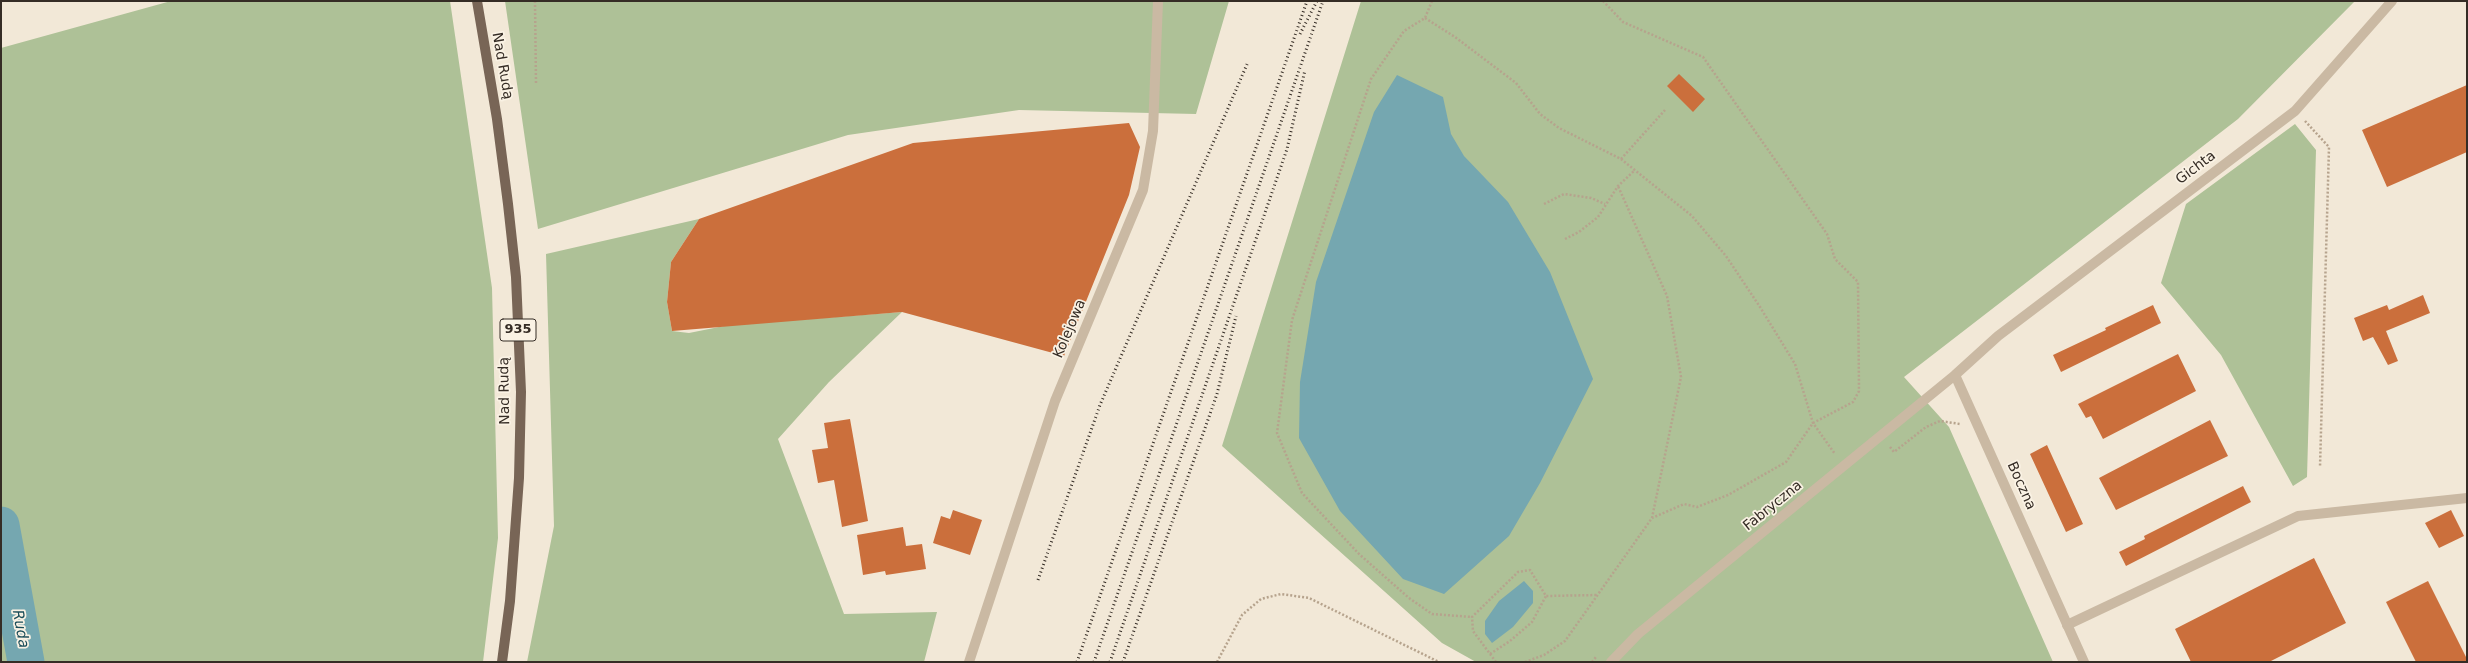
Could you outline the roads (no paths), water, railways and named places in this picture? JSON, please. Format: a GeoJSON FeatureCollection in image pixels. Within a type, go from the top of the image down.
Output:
{"type":"FeatureCollection","features":[{"type":"Feature","properties":{"kind":"main road","name":"Nad Rudą"},"geometry":{"type":"LineString","coordinates":[[477,1],[497,119],[508,204],[516,277],[521,392],[519,478],[510,602],[502,662]]}},
{"type":"Feature","properties":{"kind":"street","name":"Kolejowa"},"geometry":{"type":"LineString","coordinates":[[969,662],[1055,401],[1143,190],[1153,131],[1158,1]]}},
{"type":"Feature","properties":{"kind":"street","name":"Gichta"},"geometry":{"type":"LineString","coordinates":[[1955,375],[1998,336],[2295,111],[2392,1]]}},
{"type":"Feature","properties":{"kind":"street","name":"Fabryczna"},"geometry":{"type":"LineString","coordinates":[[1611,662],[1638,634],[1955,375]]}},
{"type":"Feature","properties":{"kind":"street","name":"Boczna"},"geometry":{"type":"LineString","coordinates":[[1955,375],[2084,662]]}},
{"type":"Feature","properties":{"kind":"street"},"geometry":{"type":"LineString","coordinates":[[2067,625],[2298,516],[2467,498]]}},
{"type":"Feature","properties":{"kind":"water"},"geometry":{"type":"Polygon","coordinates":[[[1397,75],[1443,97],[1451,134],[1464,156],[1508,202],[1550,272],[1593,379],[1540,483],[1509,536],[1444,594],[1403,579],[1340,511],[1299,438],[1300,382],[1316,282],[1374,112],[1397,75]]]}},
{"type":"Feature","properties":{"kind":"water"},"geometry":{"type":"Polygon","coordinates":[[[1524,581],[1533,591],[1533,603],[1513,627],[1492,643],[1485,634],[1485,621],[1499,601],[1524,581]]]}},
{"type":"Feature","properties":{"kind":"waterway","name":"Ruda"},"geometry":{"type":"LineString","coordinates":[[1,525],[26,662]]}},
{"type":"Feature","properties":{"kind":"railway"},"geometry":{"type":"LineString","coordinates":[[1077,662],[1307,1]]}},
{"type":"Feature","properties":{"kind":"railway"},"geometry":{"type":"LineString","coordinates":[[1300,34],[1317,1]]}},
{"type":"Feature","properties":{"kind":"railway"},"geometry":{"type":"LineString","coordinates":[[1094,662],[1323,1]]}},
{"type":"Feature","properties":{"kind":"railway"},"geometry":{"type":"LineString","coordinates":[[1038,580],[1100,405],[1248,62]]}},
{"type":"Feature","properties":{"kind":"railway"},"geometry":{"type":"LineString","coordinates":[[1110,662],[1287,149],[1305,70]]}},
{"type":"Feature","properties":{"kind":"railway"},"geometry":{"type":"LineString","coordinates":[[1123,662],[1217,394],[1236,316]]}}]}
